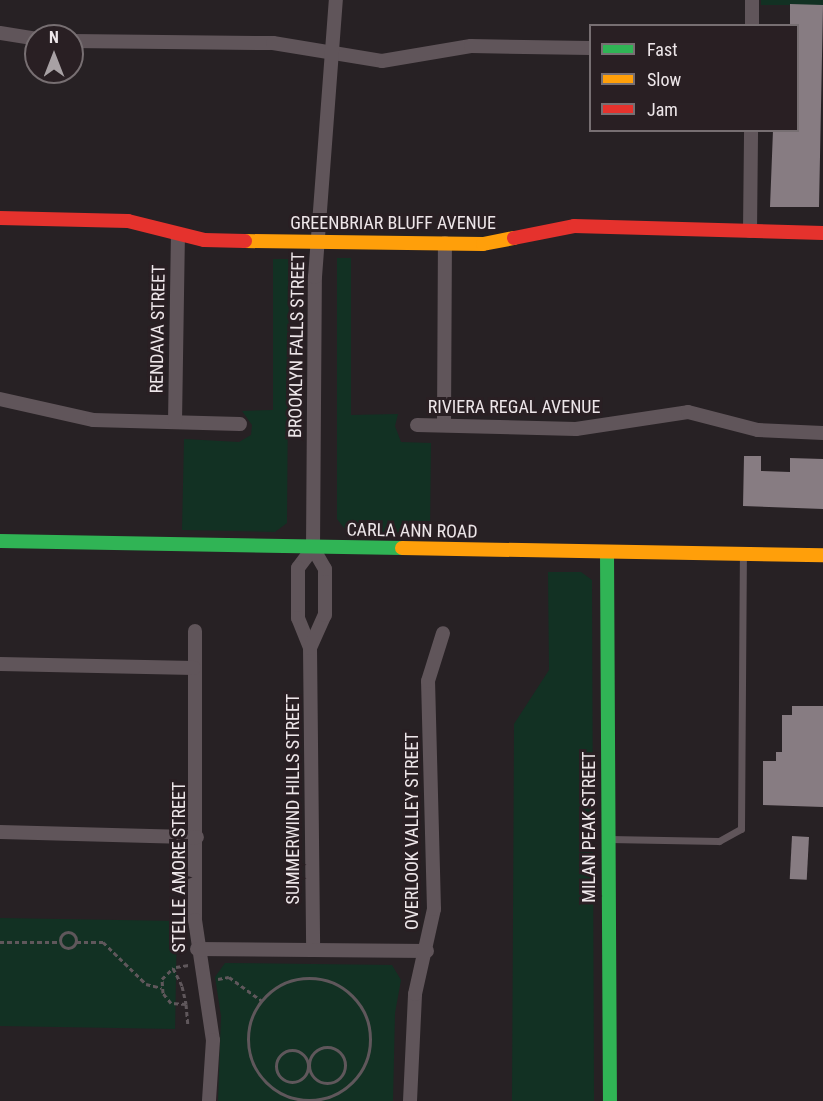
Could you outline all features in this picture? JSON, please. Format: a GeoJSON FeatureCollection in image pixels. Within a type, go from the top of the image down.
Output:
{"type":"FeatureCollection","features":[{"type":"Feature","properties":{"kind":"street","name":"BROOKLYN FALLS STREET"},"geometry":{"type":"LineString","coordinates":[[313,548],[317,242],[334,57],[336,0]]}},
{"type":"Feature","properties":{"kind":"street"},"geometry":{"type":"LineString","coordinates":[[752,0],[752,24]]}},
{"type":"Feature","properties":{"kind":"street"},"geometry":{"type":"LineString","coordinates":[[0,33],[24,37]]}},
{"type":"Feature","properties":{"kind":"street"},"geometry":{"type":"LineString","coordinates":[[84,41],[273,43],[334,57],[382,62],[471,46],[589,48]]}},
{"type":"Feature","properties":{"kind":"street"},"geometry":{"type":"LineString","coordinates":[[750,231],[751,132]]}},
{"type":"Feature","properties":{"kind":"street","name":"GREENBRIAR BLUFF AVENUE"},"geometry":{"type":"LineString","coordinates":[[0,218],[122,220],[178,237],[317,242],[483,244],[574,226],[823,233]]}},
{"type":"Feature","properties":{"kind":"street","name":"RENDAVA STREET"},"geometry":{"type":"LineString","coordinates":[[175,422],[178,237]]}},
{"type":"Feature","properties":{"kind":"street"},"geometry":{"type":"LineString","coordinates":[[444,424],[446,243]]}},
{"type":"Feature","properties":{"kind":"street"},"geometry":{"type":"LineString","coordinates":[[0,399],[93,420],[240,424]]}},
{"type":"Feature","properties":{"kind":"street","name":"RIVIERA REGAL AVENUE"},"geometry":{"type":"LineString","coordinates":[[417,425],[576,429],[688,412],[758,430],[823,434]]}},
{"type":"Feature","properties":{"kind":"street","name":"CARLA ANN ROAD"},"geometry":{"type":"LineString","coordinates":[[0,542],[823,555]]}},
{"type":"Feature","properties":{"kind":"street","name":"SUMMERWIND HILLS STREET"},"geometry":{"type":"LineString","coordinates":[[310,648],[325,615],[325,569],[313,548],[298,568],[298,618],[310,648],[313,950]]}},
{"type":"Feature","properties":{"kind":"street","name":"MILAN PEAK STREET"},"geometry":{"type":"LineString","coordinates":[[607,552],[610,1101]]}},
{"type":"Feature","properties":{"kind":"street","name":"STELLE AMORE STREET"},"geometry":{"type":"LineString","coordinates":[[195,631],[197,949],[213,1040],[209,1101]]}},
{"type":"Feature","properties":{"kind":"street","name":"OVERLOOK VALLEY STREET"},"geometry":{"type":"LineString","coordinates":[[410,1101],[415,994],[427,951],[434,909],[428,681],[443,633]]}},
{"type":"Feature","properties":{"kind":"street"},"geometry":{"type":"LineString","coordinates":[[0,664],[194,668]]}},
{"type":"Feature","properties":{"kind":"street"},"geometry":{"type":"LineString","coordinates":[[0,832],[197,837]]}},
{"type":"Feature","properties":{"kind":"street"},"geometry":{"type":"LineString","coordinates":[[197,949],[427,951]]}},
{"type":"Feature","properties":{"kind":"lane"},"geometry":{"type":"LineString","coordinates":[[607,839],[720,841],[741,830],[743,554]]}},
{"type":"Feature","properties":{"kind":"path"},"geometry":{"type":"LineString","coordinates":[[60,942],[69,931],[76,942]]}},
{"type":"Feature","properties":{"kind":"path"},"geometry":{"type":"LineString","coordinates":[[0,942],[60,942],[66,948],[76,942],[104,942],[146,984],[162,988]]}},
{"type":"Feature","properties":{"kind":"path"},"geometry":{"type":"LineString","coordinates":[[198,963],[262,1000]]}},
{"type":"Feature","properties":{"kind":"path"},"geometry":{"type":"LineString","coordinates":[[186,1004],[166,1000],[162,988],[166,973],[176,967],[186,1004],[188,1025]]}},
{"type":"Feature","properties":{"kind":"path"},"geometry":{"type":"LineString","coordinates":[[307,978],[344,989],[358,1003],[370,1039],[358,1075],[344,1090],[314,1100],[283,1095],[266,1083],[247,1046],[249,1026],[262,1000],[288,982],[307,978]]}},
{"type":"Feature","properties":{"kind":"path"},"geometry":{"type":"LineString","coordinates":[[308,1065],[300,1051],[289,1050],[280,1054],[276,1068],[285,1080],[296,1082],[308,1065],[314,1052],[325,1047],[341,1054],[345,1064],[338,1080],[326,1084],[315,1079],[308,1065]]}},
{"type":"Feature","properties":{"kind":"green space"},"geometry":{"type":"Polygon","coordinates":[[[761,0],[823,0],[823,5],[761,5],[761,0]]]}},
{"type":"Feature","properties":{"kind":"green space"},"geometry":{"type":"Polygon","coordinates":[[[337,258],[351,258],[351,415],[398,414],[395,426],[401,442],[431,443],[430,532],[348,533],[337,519],[337,258]]]}},
{"type":"Feature","properties":{"kind":"green space"},"geometry":{"type":"Polygon","coordinates":[[[273,259],[289,259],[287,523],[275,532],[182,530],[184,439],[239,442],[251,435],[252,425],[242,411],[273,410],[273,259]]]}},
{"type":"Feature","properties":{"kind":"green space"},"geometry":{"type":"Polygon","coordinates":[[[548,572],[581,572],[592,580],[594,1101],[512,1101],[514,724],[549,670],[548,572]]]}},
{"type":"Feature","properties":{"kind":"green space"},"geometry":{"type":"Polygon","coordinates":[[[0,918],[177,921],[175,1029],[0,1026],[0,918]]]}},
{"type":"Feature","properties":{"kind":"green space"},"geometry":{"type":"Polygon","coordinates":[[[225,963],[392,965],[401,980],[395,1013],[393,1101],[218,1101],[221,1016],[215,977],[225,963]]]}},
{"type":"Feature","properties":{"kind":"building"},"geometry":{"type":"Polygon","coordinates":[[[790,4],[823,5],[819,207],[770,207],[773,132],[799,132],[799,24],[790,24],[790,4]]]}},
{"type":"Feature","properties":{"kind":"building"},"geometry":{"type":"Polygon","coordinates":[[[744,456],[761,456],[761,471],[790,472],[790,458],[823,459],[823,509],[743,506],[744,456]]]}},
{"type":"Feature","properties":{"kind":"building"},"geometry":{"type":"Polygon","coordinates":[[[792,706],[823,706],[823,807],[763,805],[763,761],[776,761],[776,752],[782,752],[782,715],[792,715],[792,706]]]}},
{"type":"Feature","properties":{"kind":"building"},"geometry":{"type":"Polygon","coordinates":[[[792,836],[809,837],[807,880],[790,879],[792,836]]]}},
{"type":"Feature","properties":{"kind":"traffic: fast"},"geometry":{"type":"LineString","coordinates":[[0,541],[402,548]]}},
{"type":"Feature","properties":{"kind":"traffic: fast"},"geometry":{"type":"LineString","coordinates":[[607,552],[610,1101]]}},
{"type":"Feature","properties":{"kind":"traffic: slow"},"geometry":{"type":"LineString","coordinates":[[245,241],[483,244],[514,238]]}},
{"type":"Feature","properties":{"kind":"traffic: slow"},"geometry":{"type":"LineString","coordinates":[[402,548],[823,555]]}},
{"type":"Feature","properties":{"kind":"traffic: jam"},"geometry":{"type":"LineString","coordinates":[[0,218],[128,221],[204,240],[245,241]]}},
{"type":"Feature","properties":{"kind":"traffic: jam"},"geometry":{"type":"LineString","coordinates":[[514,238],[574,226],[823,233]]}}]}
